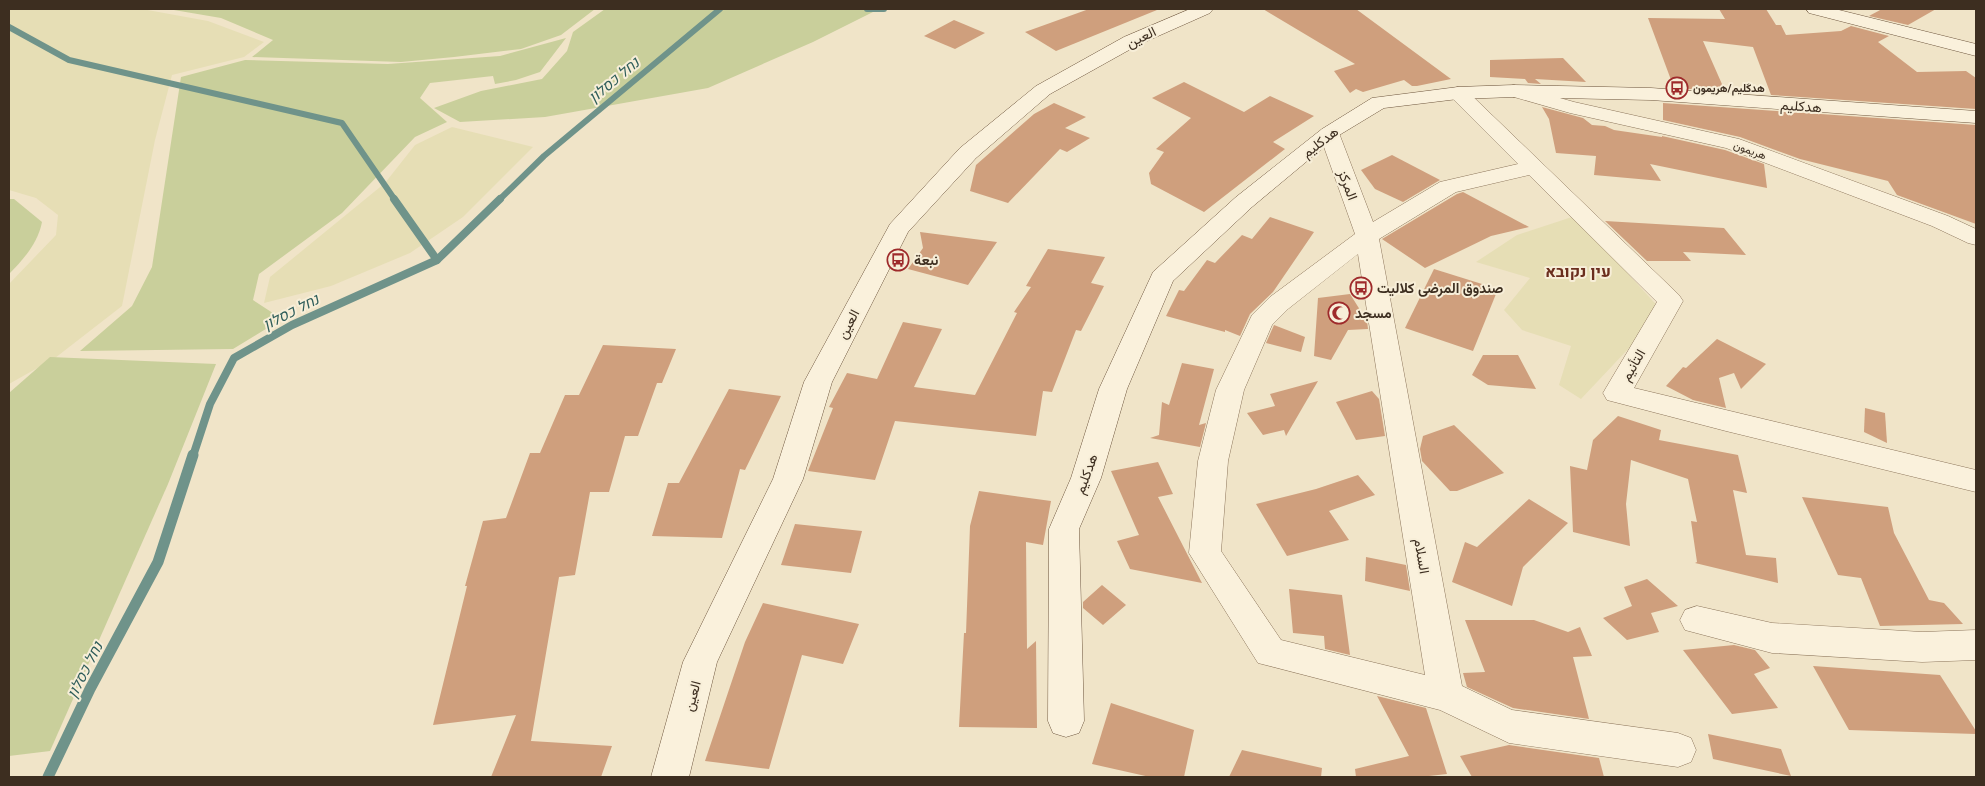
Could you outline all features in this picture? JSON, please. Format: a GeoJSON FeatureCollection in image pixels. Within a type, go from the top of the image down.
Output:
{"type":"FeatureCollection","features":[{"type":"Feature","properties":{"kind":"street","name":"العين"},"geometry":{"type":"LineString","coordinates":[[670,777],[700,662],[788,479],[818,382],[898,229],[968,153],[1043,90],[1131,41],[1204,9]]}},
{"type":"Feature","properties":{"kind":"street"},"geometry":{"type":"LineString","coordinates":[[1815,9],[1976,50]]}},
{"type":"Feature","properties":{"kind":"street","name":"هدكليم"},"geometry":{"type":"LineString","coordinates":[[1066,720],[1064,529],[1086,478],[1113,389],[1162,276],[1244,202],[1329,133],[1379,102],[1458,93],[1514,91],[1651,94],[1976,117]]}},
{"type":"Feature","properties":{"kind":"street","name":"هريمون"},"geometry":{"type":"LineString","coordinates":[[1514,91],[1546,101],[1732,143],[1940,221],[1976,238]]}},
{"type":"Feature","properties":{"kind":"street","name":"التأنيم"},"geometry":{"type":"LineString","coordinates":[[1458,93],[1670,300],[1617,393],[1726,422],[1976,481]]}},
{"type":"Feature","properties":{"kind":"street","name":"المركز"},"geometry":{"type":"LineString","coordinates":[[1329,133],[1367,236]]}},
{"type":"Feature","properties":{"kind":"street"},"geometry":{"type":"LineString","coordinates":[[1534,167],[1448,187],[1367,236],[1278,303],[1260,321],[1230,390],[1224,413],[1213,461],[1205,553],[1270,652],[1446,696],[1509,726],[1678,750]]}},
{"type":"Feature","properties":{"kind":"street","name":"السلام"},"geometry":{"type":"LineString","coordinates":[[1367,236],[1446,696]]}},
{"type":"Feature","properties":{"kind":"street"},"geometry":{"type":"LineString","coordinates":[[1697,620],[1772,638],[1922,647],[1976,645]]}},
{"type":"Feature","properties":{"kind":"shaded area"},"geometry":{"type":"Polygon","coordinates":[[[9,9],[142,9],[208,21],[264,42],[244,57],[172,75],[155,140],[122,306],[55,358],[9,384],[9,284],[56,235],[58,215],[36,198],[9,190],[9,9]]]}},
{"type":"Feature","properties":{"kind":"shaded area"},"geometry":{"type":"Polygon","coordinates":[[[452,127],[533,147],[463,217],[410,253],[331,286],[264,303],[270,277],[385,183],[415,145],[452,127]]]}},
{"type":"Feature","properties":{"kind":"shaded area"},"geometry":{"type":"Polygon","coordinates":[[[1575,216],[1663,312],[1581,399],[1559,385],[1571,346],[1522,330],[1504,310],[1530,278],[1476,262],[1517,235],[1575,216]]]}},
{"type":"Feature","properties":{"kind":"green space"},"geometry":{"type":"Polygon","coordinates":[[[168,9],[595,9],[561,35],[521,49],[401,62],[252,57],[273,40],[221,18],[168,9]]]}},
{"type":"Feature","properties":{"kind":"green space"},"geometry":{"type":"Polygon","coordinates":[[[605,9],[879,9],[813,42],[708,88],[545,117],[460,122],[434,108],[481,91],[542,79],[567,51],[573,32],[605,9]]]}},
{"type":"Feature","properties":{"kind":"green space"},"geometry":{"type":"Polygon","coordinates":[[[566,38],[540,72],[516,80],[495,84],[493,76],[430,83],[420,98],[447,122],[415,137],[342,213],[259,274],[253,300],[282,319],[233,349],[80,351],[132,306],[152,267],[181,77],[245,60],[388,64],[500,56],[566,38]]]}},
{"type":"Feature","properties":{"kind":"green space"},"geometry":{"type":"Polygon","coordinates":[[[9,199],[14,199],[42,222],[37,237],[25,257],[9,274],[9,199]]]}},
{"type":"Feature","properties":{"kind":"green space"},"geometry":{"type":"Polygon","coordinates":[[[50,357],[216,364],[168,484],[50,751],[9,756],[9,393],[50,357]]]}},
{"type":"Feature","properties":{"kind":"building"},"geometry":{"type":"Polygon","coordinates":[[[1089,9],[1157,10],[1056,51],[1025,32],[1089,9]]]}},
{"type":"Feature","properties":{"kind":"building"},"geometry":{"type":"Polygon","coordinates":[[[1263,9],[1356,9],[1451,79],[1417,86],[1412,86],[1404,80],[1363,92],[1356,89],[1350,93],[1334,71],[1355,64],[1263,9]]]}},
{"type":"Feature","properties":{"kind":"building"},"geometry":{"type":"Polygon","coordinates":[[[1719,9],[1766,9],[1776,25],[1781,25],[1786,35],[1841,31],[1851,26],[1889,36],[1878,42],[1917,72],[1966,71],[1976,78],[1976,109],[1771,95],[1753,47],[1703,41],[1725,91],[1674,88],[1648,18],[1725,19],[1719,9]]]}},
{"type":"Feature","properties":{"kind":"building"},"geometry":{"type":"Polygon","coordinates":[[[1882,9],[1936,9],[1908,25],[1869,16],[1882,9]]]}},
{"type":"Feature","properties":{"kind":"building"},"geometry":{"type":"Polygon","coordinates":[[[954,20],[985,33],[955,49],[924,36],[954,20]]]}},
{"type":"Feature","properties":{"kind":"building"},"geometry":{"type":"Polygon","coordinates":[[[1563,58],[1586,82],[1535,79],[1541,84],[1528,83],[1525,79],[1490,77],[1490,60],[1563,58]]]}},
{"type":"Feature","properties":{"kind":"building"},"geometry":{"type":"Polygon","coordinates":[[[1184,82],[1244,112],[1270,96],[1314,116],[1273,142],[1285,149],[1204,212],[1151,184],[1149,173],[1164,152],[1156,149],[1191,118],[1152,98],[1184,82]]]}},
{"type":"Feature","properties":{"kind":"building"},"geometry":{"type":"Polygon","coordinates":[[[1054,103],[1086,117],[1065,128],[1090,138],[1067,152],[1060,149],[1008,203],[970,191],[976,165],[1034,114],[1054,103]]]}},
{"type":"Feature","properties":{"kind":"building"},"geometry":{"type":"Polygon","coordinates":[[[1663,103],[1976,125],[1976,224],[1897,195],[1888,181],[1800,159],[1740,137],[1663,120],[1663,103]]]}},
{"type":"Feature","properties":{"kind":"building"},"geometry":{"type":"Polygon","coordinates":[[[1542,107],[1583,118],[1592,125],[1605,126],[1614,130],[1662,136],[1725,150],[1764,164],[1767,188],[1650,164],[1661,181],[1594,175],[1596,156],[1556,153],[1549,119],[1542,107]]]}},
{"type":"Feature","properties":{"kind":"building"},"geometry":{"type":"Polygon","coordinates":[[[1392,155],[1440,180],[1403,202],[1375,189],[1361,170],[1392,155]]]}},
{"type":"Feature","properties":{"kind":"building"},"geometry":{"type":"Polygon","coordinates":[[[1463,192],[1529,227],[1491,236],[1425,268],[1382,239],[1457,194],[1463,192]]]}},
{"type":"Feature","properties":{"kind":"building"},"geometry":{"type":"Polygon","coordinates":[[[1270,217],[1314,232],[1273,292],[1250,314],[1240,336],[1225,330],[1225,332],[1166,316],[1179,290],[1184,291],[1207,260],[1215,263],[1242,235],[1252,239],[1270,217]]]}},
{"type":"Feature","properties":{"kind":"building"},"geometry":{"type":"Polygon","coordinates":[[[1605,221],[1724,228],[1746,255],[1683,252],[1691,261],[1647,261],[1605,221]]]}},
{"type":"Feature","properties":{"kind":"building"},"geometry":{"type":"Polygon","coordinates":[[[920,232],[997,242],[968,285],[908,269],[923,248],[920,232]]]}},
{"type":"Feature","properties":{"kind":"building"},"geometry":{"type":"Polygon","coordinates":[[[1048,249],[1105,257],[1091,283],[1104,286],[1081,331],[1076,330],[1052,392],[1043,391],[1036,436],[895,421],[875,480],[808,471],[833,408],[829,407],[847,373],[877,379],[903,322],[942,329],[914,387],[975,395],[1017,313],[1014,312],[1031,287],[1026,286],[1048,249]]]}},
{"type":"Feature","properties":{"kind":"building"},"geometry":{"type":"Polygon","coordinates":[[[1434,269],[1498,289],[1473,351],[1405,328],[1434,269]]]}},
{"type":"Feature","properties":{"kind":"building","name":"مسجد"},"geometry":{"type":"Polygon","coordinates":[[[1350,294],[1367,321],[1368,329],[1348,330],[1331,360],[1314,356],[1318,298],[1350,294]]]}},
{"type":"Feature","properties":{"kind":"building"},"geometry":{"type":"Polygon","coordinates":[[[1274,325],[1305,337],[1301,352],[1266,343],[1274,325]]]}},
{"type":"Feature","properties":{"kind":"building"},"geometry":{"type":"Polygon","coordinates":[[[1717,339],[1766,364],[1741,389],[1734,373],[1719,378],[1726,408],[1693,400],[1666,386],[1683,367],[1686,368],[1717,339]]]}},
{"type":"Feature","properties":{"kind":"building"},"geometry":{"type":"Polygon","coordinates":[[[603,345],[676,349],[662,383],[657,383],[638,436],[625,436],[609,492],[590,492],[575,575],[559,577],[531,741],[612,746],[601,777],[491,777],[516,715],[433,725],[467,586],[465,586],[483,521],[506,518],[530,453],[540,453],[565,395],[579,395],[603,345]]]}},
{"type":"Feature","properties":{"kind":"building"},"geometry":{"type":"Polygon","coordinates":[[[1483,355],[1518,355],[1536,389],[1488,385],[1472,375],[1483,355]]]}},
{"type":"Feature","properties":{"kind":"building"},"geometry":{"type":"Polygon","coordinates":[[[1182,363],[1214,369],[1199,425],[1206,423],[1200,447],[1150,438],[1159,435],[1162,402],[1169,405],[1182,363]]]}},
{"type":"Feature","properties":{"kind":"building"},"geometry":{"type":"Polygon","coordinates":[[[1318,381],[1286,436],[1284,430],[1263,435],[1247,413],[1275,406],[1270,394],[1318,381]]]}},
{"type":"Feature","properties":{"kind":"building"},"geometry":{"type":"Polygon","coordinates":[[[729,389],[781,396],[745,470],[740,469],[722,538],[652,536],[668,483],[679,483],[729,389]]]}},
{"type":"Feature","properties":{"kind":"building"},"geometry":{"type":"Polygon","coordinates":[[[1372,391],[1379,399],[1385,436],[1356,440],[1336,402],[1372,391]]]}},
{"type":"Feature","properties":{"kind":"building"},"geometry":{"type":"Polygon","coordinates":[[[1865,408],[1885,413],[1887,443],[1864,432],[1865,408]]]}},
{"type":"Feature","properties":{"kind":"building"},"geometry":{"type":"Polygon","coordinates":[[[1618,416],[1661,430],[1659,440],[1738,455],[1747,493],[1733,490],[1746,555],[1776,558],[1778,583],[1695,563],[1697,562],[1691,521],[1697,522],[1688,479],[1631,460],[1626,504],[1630,546],[1573,532],[1570,466],[1587,470],[1593,440],[1618,416]]]}},
{"type":"Feature","properties":{"kind":"building"},"geometry":{"type":"Polygon","coordinates":[[[1454,425],[1504,473],[1457,491],[1450,491],[1422,461],[1420,449],[1423,436],[1454,425]]]}},
{"type":"Feature","properties":{"kind":"building"},"geometry":{"type":"Polygon","coordinates":[[[1158,462],[1173,494],[1158,497],[1202,583],[1130,569],[1117,541],[1139,535],[1111,471],[1158,462]]]}},
{"type":"Feature","properties":{"kind":"building"},"geometry":{"type":"Polygon","coordinates":[[[1358,475],[1375,495],[1329,511],[1349,540],[1287,556],[1256,504],[1316,489],[1358,475]]]}},
{"type":"Feature","properties":{"kind":"building"},"geometry":{"type":"Polygon","coordinates":[[[979,491],[1051,501],[1043,545],[1026,542],[1027,649],[1036,641],[1037,728],[959,727],[964,633],[966,633],[970,526],[979,491]]]}},
{"type":"Feature","properties":{"kind":"building"},"geometry":{"type":"Polygon","coordinates":[[[1802,497],[1888,507],[1894,533],[1929,600],[1944,603],[1963,624],[1880,626],[1861,578],[1838,575],[1802,497]]]}},
{"type":"Feature","properties":{"kind":"building"},"geometry":{"type":"Polygon","coordinates":[[[1529,499],[1568,523],[1523,567],[1512,606],[1452,582],[1465,542],[1477,547],[1529,499]]]}},
{"type":"Feature","properties":{"kind":"building"},"geometry":{"type":"Polygon","coordinates":[[[795,524],[862,531],[851,573],[781,565],[795,524]]]}},
{"type":"Feature","properties":{"kind":"building"},"geometry":{"type":"Polygon","coordinates":[[[1366,557],[1406,565],[1410,591],[1365,581],[1366,557]]]}},
{"type":"Feature","properties":{"kind":"building"},"geometry":{"type":"Polygon","coordinates":[[[1647,579],[1678,606],[1651,613],[1659,632],[1627,640],[1603,618],[1632,606],[1624,587],[1647,579]]]}},
{"type":"Feature","properties":{"kind":"building"},"geometry":{"type":"Polygon","coordinates":[[[1102,585],[1126,605],[1103,625],[1083,608],[1083,602],[1102,585]]]}},
{"type":"Feature","properties":{"kind":"building"},"geometry":{"type":"Polygon","coordinates":[[[1289,589],[1342,595],[1350,655],[1325,649],[1324,636],[1293,633],[1289,589]]]}},
{"type":"Feature","properties":{"kind":"building"},"geometry":{"type":"Polygon","coordinates":[[[763,603],[859,624],[843,664],[802,655],[769,769],[705,761],[745,642],[763,603]]]}},
{"type":"Feature","properties":{"kind":"building"},"geometry":{"type":"Polygon","coordinates":[[[1465,620],[1534,620],[1568,632],[1580,627],[1592,656],[1573,657],[1589,719],[1513,708],[1467,687],[1463,673],[1485,672],[1465,620]]]}},
{"type":"Feature","properties":{"kind":"building"},"geometry":{"type":"Polygon","coordinates":[[[1734,645],[1755,650],[1770,668],[1754,674],[1778,708],[1732,714],[1683,650],[1734,645]]]}},
{"type":"Feature","properties":{"kind":"building"},"geometry":{"type":"Polygon","coordinates":[[[1813,666],[1940,675],[1976,731],[1976,734],[1849,730],[1813,666]]]}},
{"type":"Feature","properties":{"kind":"building"},"geometry":{"type":"Polygon","coordinates":[[[1377,696],[1426,708],[1447,774],[1420,777],[1356,777],[1355,769],[1409,756],[1377,696]]]}},
{"type":"Feature","properties":{"kind":"building"},"geometry":{"type":"Polygon","coordinates":[[[1111,703],[1194,730],[1184,777],[1150,777],[1092,764],[1111,703]]]}},
{"type":"Feature","properties":{"kind":"building"},"geometry":{"type":"Polygon","coordinates":[[[1708,734],[1781,749],[1791,776],[1713,759],[1708,734]]]}},
{"type":"Feature","properties":{"kind":"building"},"geometry":{"type":"Polygon","coordinates":[[[1509,745],[1599,758],[1604,777],[1472,777],[1460,756],[1509,745]]]}},
{"type":"Feature","properties":{"kind":"building"},"geometry":{"type":"Polygon","coordinates":[[[1242,750],[1322,768],[1321,777],[1229,777],[1242,750]]]}},
{"type":"Feature","properties":{"kind":"waterway","name":"נחל כסלון"},"geometry":{"type":"LineString","coordinates":[[499,200],[544,156],[720,9]]}},
{"type":"Feature","properties":{"kind":"waterway","name":"נחל כסלון"},"geometry":{"type":"LineString","coordinates":[[867,9],[884,9]]}},
{"type":"Feature","properties":{"kind":"waterway"},"geometry":{"type":"LineString","coordinates":[[9,27],[69,60],[342,123],[395,200]]}},
{"type":"Feature","properties":{"kind":"waterway"},"geometry":{"type":"LineString","coordinates":[[394,199],[437,260]]}},
{"type":"Feature","properties":{"kind":"waterway","name":"נחל כסלון"},"geometry":{"type":"LineString","coordinates":[[437,260],[500,199]]}},
{"type":"Feature","properties":{"kind":"waterway","name":"נחל כסלון"},"geometry":{"type":"LineString","coordinates":[[193,456],[210,404],[234,358],[292,325],[437,260]]}},
{"type":"Feature","properties":{"kind":"waterway","name":"נחל כסלון"},"geometry":{"type":"LineString","coordinates":[[48,777],[90,689],[158,562],[193,455]]}},
{"type":"Feature","properties":{"kind":"place","name":"هدكَليم/هريمون"},"geometry":{"type":"Point","coordinates":[1677,88]}},
{"type":"Feature","properties":{"kind":"place","name":"نبعة"},"geometry":{"type":"Point","coordinates":[898,260]}},
{"type":"Feature","properties":{"kind":"place","name":"صندوق المرضى كلاليت"},"geometry":{"type":"Point","coordinates":[1361,288]}},
{"type":"Feature","properties":{"kind":"place","name":"مسجد"},"geometry":{"type":"Point","coordinates":[1339,313]}},
{"type":"Feature","properties":{"kind":"district","name":"עין נקובא"},"geometry":{"type":"Point","coordinates":[1578,271]}}]}
